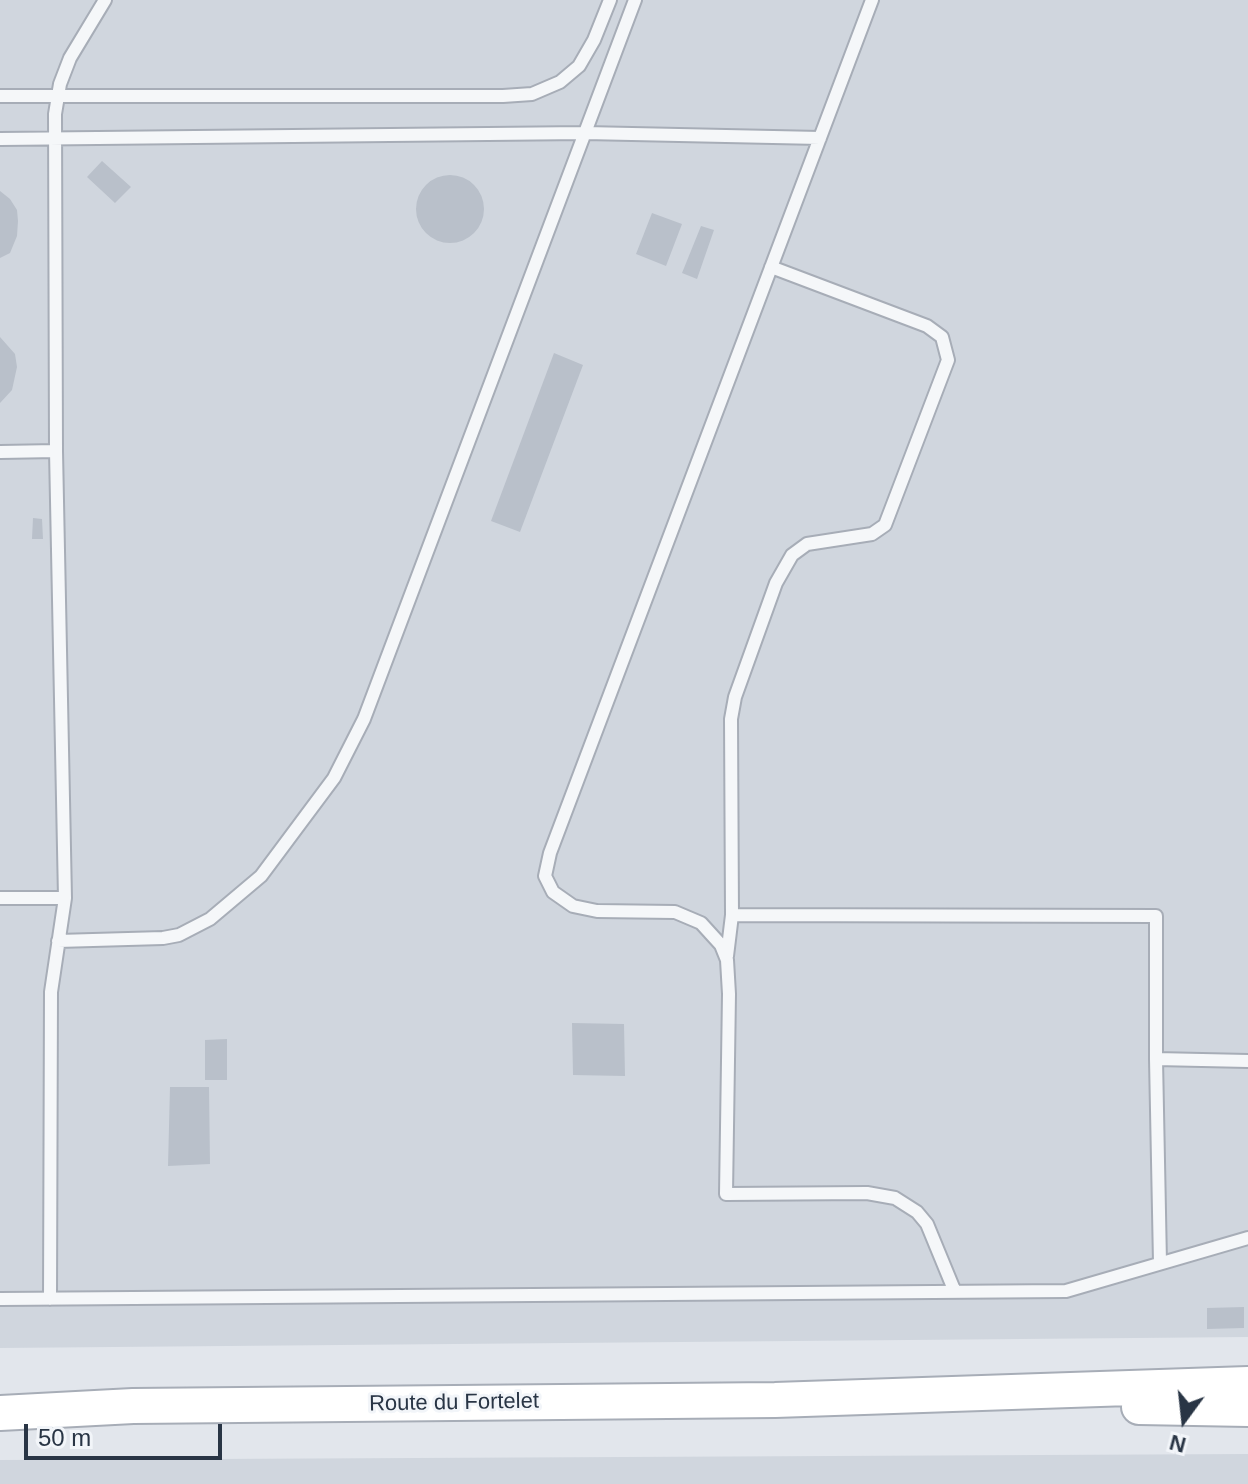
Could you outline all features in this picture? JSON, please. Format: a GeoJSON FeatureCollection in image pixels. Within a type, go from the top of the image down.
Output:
{"type":"FeatureCollection","features":[{"type":"Feature","properties":{"kind":"main road","name":"Route du Fortelet"},"geometry":{"type":"LineString","coordinates":[[0,1413],[133,1406],[775,1400],[1248,1384]]}},
{"type":"Feature","properties":{"kind":"main road","name":"Route du Fortelet"},"geometry":{"type":"LineString","coordinates":[[0,1398],[133,1406]]}},
{"type":"Feature","properties":{"kind":"main road","name":"Route du Fortelet"},"geometry":{"type":"LineString","coordinates":[[775,1400],[1248,1409]]}},
{"type":"Feature","properties":{"kind":"lane"},"geometry":{"type":"LineString","coordinates":[[50,1299],[50,1042],[53,972],[65,898],[56,451],[57,97],[70,58],[105,0]]}},
{"type":"Feature","properties":{"kind":"lane"},"geometry":{"type":"LineString","coordinates":[[0,96],[532,94],[560,82],[579,66],[594,40],[610,0]]}},
{"type":"Feature","properties":{"kind":"lane"},"geometry":{"type":"LineString","coordinates":[[58,941],[163,938],[179,935],[210,919],[261,876],[334,778],[364,719],[635,0]]}},
{"type":"Feature","properties":{"kind":"lane"},"geometry":{"type":"LineString","coordinates":[[727,960],[713,934],[688,916],[659,910],[597,911],[573,906],[553,892],[545,876],[550,853],[872,0]]}},
{"type":"Feature","properties":{"kind":"lane"},"geometry":{"type":"LineString","coordinates":[[0,139],[585,133],[820,138]]}},
{"type":"Feature","properties":{"kind":"lane"},"geometry":{"type":"LineString","coordinates":[[771,267],[927,326],[942,337],[948,360],[885,525],[872,534],[807,544],[792,555],[776,583],[735,697],[731,719],[732,915],[727,960],[726,1194],[867,1193],[895,1198],[917,1212],[927,1224],[955,1292]]}},
{"type":"Feature","properties":{"kind":"lane"},"geometry":{"type":"LineString","coordinates":[[0,452],[56,451]]}},
{"type":"Feature","properties":{"kind":"lane"},"geometry":{"type":"LineString","coordinates":[[0,898],[65,898]]}},
{"type":"Feature","properties":{"kind":"lane"},"geometry":{"type":"LineString","coordinates":[[732,915],[1156,916],[1160,1263]]}},
{"type":"Feature","properties":{"kind":"lane"},"geometry":{"type":"LineString","coordinates":[[1156,1059],[1248,1061]]}},
{"type":"Feature","properties":{"kind":"lane"},"geometry":{"type":"LineString","coordinates":[[0,1299],[1066,1291],[1248,1238]]}},
{"type":"Feature","properties":{"kind":"shaded area"},"geometry":{"type":"Polygon","coordinates":[[[0,0],[1248,0],[1248,1337],[0,1348],[0,0]]]}},
{"type":"Feature","properties":{"kind":"shaded area"},"geometry":{"type":"Polygon","coordinates":[[[1248,1454],[1248,1484],[0,1484],[0,1460],[1248,1454]]]}},
{"type":"Feature","properties":{"kind":"building"},"geometry":{"type":"Polygon","coordinates":[[[102,161],[131,187],[115,203],[87,177],[102,161]]]}},
{"type":"Feature","properties":{"kind":"building"},"geometry":{"type":"Polygon","coordinates":[[[450,175],[463,177],[474,185],[482,196],[482,222],[474,233],[463,241],[450,243],[437,241],[426,233],[418,222],[416,209],[418,196],[426,185],[437,177],[450,175]]]}},
{"type":"Feature","properties":{"kind":"building"},"geometry":{"type":"Polygon","coordinates":[[[0,191],[17,210],[18,221],[17,236],[10,253],[0,258],[0,191]]]}},
{"type":"Feature","properties":{"kind":"building"},"geometry":{"type":"Polygon","coordinates":[[[652,213],[682,224],[666,266],[636,254],[652,213]]]}},
{"type":"Feature","properties":{"kind":"building"},"geometry":{"type":"Polygon","coordinates":[[[701,226],[714,230],[697,279],[682,273],[701,226]]]}},
{"type":"Feature","properties":{"kind":"building"},"geometry":{"type":"Polygon","coordinates":[[[0,337],[15,354],[17,367],[12,390],[0,403],[0,337]]]}},
{"type":"Feature","properties":{"kind":"building"},"geometry":{"type":"Polygon","coordinates":[[[554,353],[583,365],[520,532],[491,521],[554,353]]]}},
{"type":"Feature","properties":{"kind":"building"},"geometry":{"type":"Polygon","coordinates":[[[33,518],[42,519],[43,539],[32,539],[33,518]]]}},
{"type":"Feature","properties":{"kind":"building"},"geometry":{"type":"Polygon","coordinates":[[[572,1023],[624,1024],[625,1076],[573,1075],[572,1023]]]}},
{"type":"Feature","properties":{"kind":"building"},"geometry":{"type":"Polygon","coordinates":[[[227,1039],[227,1080],[205,1080],[205,1040],[227,1039]]]}},
{"type":"Feature","properties":{"kind":"building"},"geometry":{"type":"Polygon","coordinates":[[[170,1087],[209,1087],[210,1164],[168,1166],[170,1087]]]}},
{"type":"Feature","properties":{"kind":"building"},"geometry":{"type":"Polygon","coordinates":[[[1244,1307],[1244,1328],[1207,1329],[1207,1308],[1244,1307]]]}}]}
